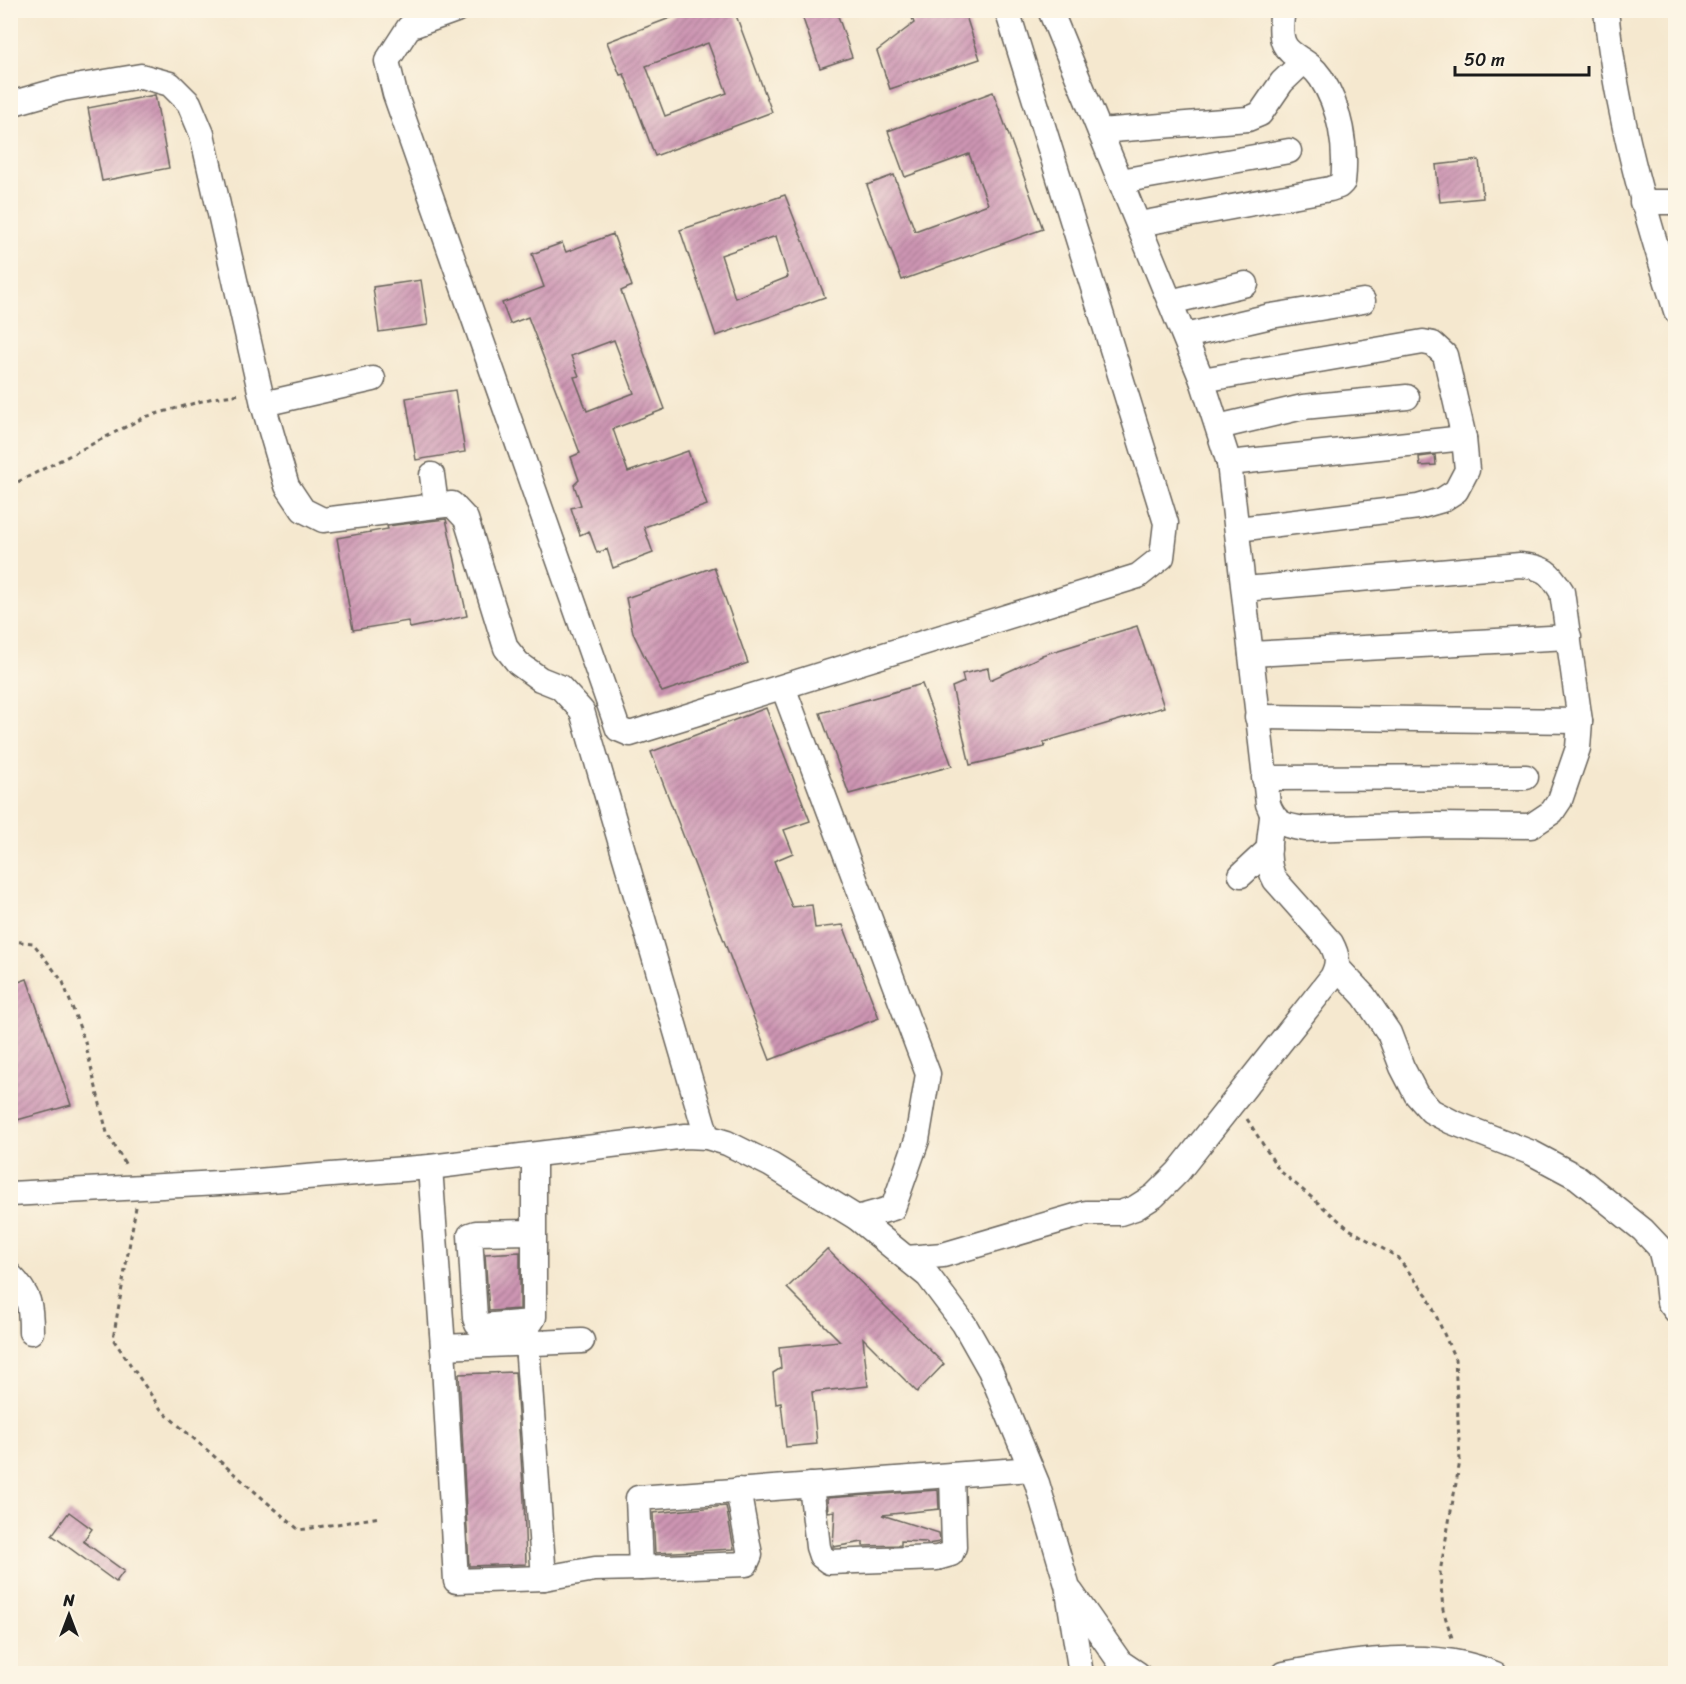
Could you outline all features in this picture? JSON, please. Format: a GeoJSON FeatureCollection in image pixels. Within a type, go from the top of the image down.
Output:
{"type":"FeatureCollection","features":[{"type":"Feature","properties":{"kind":"street"},"geometry":{"type":"LineString","coordinates":[[456,10],[409,27],[387,61],[399,105],[618,729],[630,734],[1138,576],[1162,557],[1166,523],[1007,10]]}},
{"type":"Feature","properties":{"kind":"street"},"geometry":{"type":"LineString","coordinates":[[907,1258],[943,1255],[1086,1213],[1120,1213],[1135,1208],[1154,1196],[1178,1172],[1332,977],[1337,967],[1337,954],[1331,943],[1275,880],[1268,860],[1272,817],[1264,778],[1229,463],[1185,336],[1050,10]]}},
{"type":"Feature","properties":{"kind":"street"},"geometry":{"type":"LineString","coordinates":[[1139,224],[1339,186],[1343,182],[1344,157],[1336,104],[1319,75],[1287,51],[1282,38],[1283,10]]}},
{"type":"Feature","properties":{"kind":"street"},"geometry":{"type":"LineString","coordinates":[[1606,10],[1610,56],[1642,202],[1676,311]]}},
{"type":"Feature","properties":{"kind":"street"},"geometry":{"type":"LineString","coordinates":[[1100,131],[1248,119],[1260,114],[1282,82],[1303,62]]}},
{"type":"Feature","properties":{"kind":"street"},"geometry":{"type":"LineString","coordinates":[[10,104],[63,89],[141,76],[170,84],[189,103],[202,134],[261,397],[287,486],[303,510],[323,520],[452,504],[466,519],[506,648],[518,663],[540,679],[560,687],[582,711],[706,1137]]}},
{"type":"Feature","properties":{"kind":"street"},"geometry":{"type":"LineString","coordinates":[[1120,181],[1289,151]]}},
{"type":"Feature","properties":{"kind":"street"},"geometry":{"type":"LineString","coordinates":[[1642,202],[1676,202]]}},
{"type":"Feature","properties":{"kind":"street"},"geometry":{"type":"LineString","coordinates":[[1170,302],[1246,284]]}},
{"type":"Feature","properties":{"kind":"street"},"geometry":{"type":"LineString","coordinates":[[1185,336],[1271,316],[1363,301]]}},
{"type":"Feature","properties":{"kind":"street"},"geometry":{"type":"LineString","coordinates":[[1202,380],[1423,342],[1433,344],[1446,355],[1464,438],[1467,470],[1456,491],[1442,500],[1418,507],[1238,529]]}},
{"type":"Feature","properties":{"kind":"street"},"geometry":{"type":"LineString","coordinates":[[261,397],[373,379]]}},
{"type":"Feature","properties":{"kind":"street"},"geometry":{"type":"LineString","coordinates":[[1218,427],[1303,407],[1407,397]]}},
{"type":"Feature","properties":{"kind":"street"},"geometry":{"type":"LineString","coordinates":[[1229,463],[1464,438]]}},
{"type":"Feature","properties":{"kind":"street"},"geometry":{"type":"LineString","coordinates":[[432,475],[436,505]]}},
{"type":"Feature","properties":{"kind":"street"},"geometry":{"type":"LineString","coordinates":[[1244,589],[1520,565],[1542,568],[1553,578],[1562,592],[1580,721],[1578,748],[1560,800],[1552,812],[1531,826],[1432,825],[1305,829],[1286,827],[1272,817]]}},
{"type":"Feature","properties":{"kind":"street"},"geometry":{"type":"LineString","coordinates":[[1251,654],[1569,637]]}},
{"type":"Feature","properties":{"kind":"street"},"geometry":{"type":"LineString","coordinates":[[783,687],[928,1074],[917,1140],[893,1208],[857,1218]]}},
{"type":"Feature","properties":{"kind":"street"},"geometry":{"type":"LineString","coordinates":[[1257,717],[1580,721]]}},
{"type":"Feature","properties":{"kind":"street"},"geometry":{"type":"LineString","coordinates":[[1264,778],[1526,777]]}},
{"type":"Feature","properties":{"kind":"street"},"geometry":{"type":"LineString","coordinates":[[1241,875],[1269,849]]}},
{"type":"Feature","properties":{"kind":"street"},"geometry":{"type":"LineString","coordinates":[[1337,967],[1364,996],[1389,1033],[1402,1067],[1416,1094],[1431,1111],[1452,1122],[1532,1153],[1577,1177],[1643,1230],[1665,1240],[1660,1248],[1666,1273],[1669,1302],[1676,1311]]}},
{"type":"Feature","properties":{"kind":"street"},"geometry":{"type":"LineString","coordinates":[[10,1194],[257,1181],[430,1167],[686,1136],[706,1137],[727,1143],[771,1165],[857,1218],[928,1276],[964,1324],[990,1370],[1031,1469],[1066,1585],[1081,1674]]}},
{"type":"Feature","properties":{"kind":"street"},"geometry":{"type":"LineString","coordinates":[[534,1156],[534,1232]]}},
{"type":"Feature","properties":{"kind":"street"},"geometry":{"type":"LineString","coordinates":[[430,1167],[456,1581],[544,1578],[595,1569],[746,1564],[750,1555],[738,1490]]}},
{"type":"Feature","properties":{"kind":"street"},"geometry":{"type":"LineString","coordinates":[[10,1275],[24,1289],[31,1312],[32,1332]]}},
{"type":"Feature","properties":{"kind":"street"},"geometry":{"type":"LineString","coordinates":[[443,1347],[582,1341]]}},
{"type":"Feature","properties":{"kind":"street"},"geometry":{"type":"LineString","coordinates":[[527,1344],[544,1578]]}},
{"type":"Feature","properties":{"kind":"street"},"geometry":{"type":"LineString","coordinates":[[641,1568],[638,1497],[1031,1469]]}},
{"type":"Feature","properties":{"kind":"street"},"geometry":{"type":"LineString","coordinates":[[810,1485],[818,1547],[821,1556],[830,1562],[929,1559],[945,1557],[951,1554],[954,1547],[952,1475]]}},
{"type":"Feature","properties":{"kind":"street"},"geometry":{"type":"LineString","coordinates":[[1066,1585],[1120,1662],[1138,1674]]}},
{"type":"Feature","properties":{"kind":"street"},"geometry":{"type":"LineString","coordinates":[[1284,1674],[1337,1664],[1387,1660],[1438,1660],[1464,1664],[1495,1674]]}},
{"type":"Feature","properties":{"kind":"path"},"geometry":{"type":"LineString","coordinates":[[10,486],[145,417],[213,399],[261,397]]}},
{"type":"Feature","properties":{"kind":"path"},"geometry":{"type":"LineString","coordinates":[[10,941],[33,943],[63,982],[85,1042],[107,1133],[139,1188],[113,1339],[162,1411],[299,1530],[380,1517]]}},
{"type":"Feature","properties":{"kind":"path"},"geometry":{"type":"LineString","coordinates":[[1235,1098],[1279,1170],[1348,1229],[1397,1257],[1427,1295],[1455,1359],[1460,1461],[1440,1572],[1443,1610],[1464,1664]]}},
{"type":"Feature","properties":{"kind":"building"},"geometry":{"type":"Polygon","coordinates":[[[691,10],[734,10],[772,112],[655,156],[624,74],[620,75],[607,42],[691,10]],[[708,43],[646,66],[665,116],[727,93],[708,43]]]}},
{"type":"Feature","properties":{"kind":"building"},"geometry":{"type":"Polygon","coordinates":[[[800,10],[836,10],[852,57],[820,68],[800,10]]]}},
{"type":"Feature","properties":{"kind":"building"},"geometry":{"type":"Polygon","coordinates":[[[909,10],[964,10],[980,59],[890,89],[877,51],[914,23],[909,10]]]}},
{"type":"Feature","properties":{"kind":"building"},"geometry":{"type":"Polygon","coordinates":[[[993,92],[1043,229],[902,280],[867,185],[894,175],[915,231],[988,204],[969,154],[905,177],[888,131],[993,92]]]}},
{"type":"Feature","properties":{"kind":"building"},"geometry":{"type":"Polygon","coordinates":[[[155,95],[169,168],[102,181],[88,108],[155,95]]]}},
{"type":"Feature","properties":{"kind":"building"},"geometry":{"type":"Polygon","coordinates":[[[1479,160],[1483,198],[1440,202],[1436,165],[1479,160]]]}},
{"type":"Feature","properties":{"kind":"building"},"geometry":{"type":"Polygon","coordinates":[[[785,195],[825,297],[716,336],[680,230],[785,195]],[[776,236],[721,255],[735,298],[788,277],[776,236]]]}},
{"type":"Feature","properties":{"kind":"building"},"geometry":{"type":"Polygon","coordinates":[[[613,234],[632,286],[621,291],[665,409],[613,429],[628,472],[688,451],[707,505],[644,527],[653,553],[613,568],[607,549],[597,553],[589,531],[580,535],[571,508],[581,505],[574,485],[579,480],[571,457],[580,453],[528,317],[510,324],[502,303],[544,287],[532,254],[562,243],[566,252],[613,234]],[[614,340],[571,356],[579,376],[574,377],[587,411],[634,393],[614,340]]]}},
{"type":"Feature","properties":{"kind":"building"},"geometry":{"type":"Polygon","coordinates":[[[421,280],[428,325],[379,332],[373,287],[421,280]]]}},
{"type":"Feature","properties":{"kind":"building"},"geometry":{"type":"Polygon","coordinates":[[[455,390],[465,452],[416,460],[406,398],[455,390]]]}},
{"type":"Feature","properties":{"kind":"building"},"geometry":{"type":"Polygon","coordinates":[[[1435,455],[1436,465],[1420,466],[1419,457],[1435,455]]]}},
{"type":"Feature","properties":{"kind":"building"},"geometry":{"type":"Polygon","coordinates":[[[446,519],[467,616],[410,628],[408,621],[353,630],[337,538],[388,529],[387,526],[446,519]]]}},
{"type":"Feature","properties":{"kind":"building"},"geometry":{"type":"Polygon","coordinates":[[[714,567],[748,663],[662,692],[633,633],[626,598],[714,567]]]}},
{"type":"Feature","properties":{"kind":"building"},"geometry":{"type":"Polygon","coordinates":[[[1137,626],[1164,707],[1044,742],[1045,747],[970,765],[952,687],[964,682],[962,674],[988,668],[990,680],[1042,655],[1137,626]]]}},
{"type":"Feature","properties":{"kind":"building"},"geometry":{"type":"Polygon","coordinates":[[[922,684],[952,766],[849,794],[820,713],[922,684]]]}},
{"type":"Feature","properties":{"kind":"building"},"geometry":{"type":"Polygon","coordinates":[[[766,708],[810,821],[784,830],[793,853],[774,861],[792,907],[812,905],[815,928],[843,925],[879,1018],[770,1060],[651,752],[766,708]]]}},
{"type":"Feature","properties":{"kind":"building"},"geometry":{"type":"Polygon","coordinates":[[[27,979],[71,1105],[10,1122],[10,985],[27,979]]]}},
{"type":"Feature","properties":{"kind":"building"},"geometry":{"type":"Polygon","coordinates":[[[827,1249],[944,1364],[917,1392],[863,1338],[868,1386],[812,1392],[817,1444],[786,1447],[781,1403],[776,1404],[773,1373],[781,1368],[779,1347],[840,1341],[787,1288],[827,1249]]]}},
{"type":"Feature","properties":{"kind":"building"},"geometry":{"type":"Polygon","coordinates":[[[520,1252],[520,1309],[489,1311],[485,1254],[520,1252]]]}},
{"type":"Feature","properties":{"kind":"building"},"geometry":{"type":"Polygon","coordinates":[[[515,1372],[526,1564],[469,1566],[459,1374],[515,1372]]]}},
{"type":"Feature","properties":{"kind":"building"},"geometry":{"type":"Polygon","coordinates":[[[938,1490],[939,1509],[882,1515],[939,1533],[940,1542],[927,1544],[926,1542],[901,1541],[901,1545],[863,1546],[863,1542],[833,1547],[835,1511],[828,1512],[827,1498],[938,1490]]]}},
{"type":"Feature","properties":{"kind":"building"},"geometry":{"type":"Polygon","coordinates":[[[726,1506],[734,1549],[655,1553],[653,1513],[726,1506]]]}},
{"type":"Feature","properties":{"kind":"building"},"geometry":{"type":"Polygon","coordinates":[[[69,1512],[92,1529],[83,1541],[124,1571],[116,1582],[52,1535],[69,1512]]]}}]}
